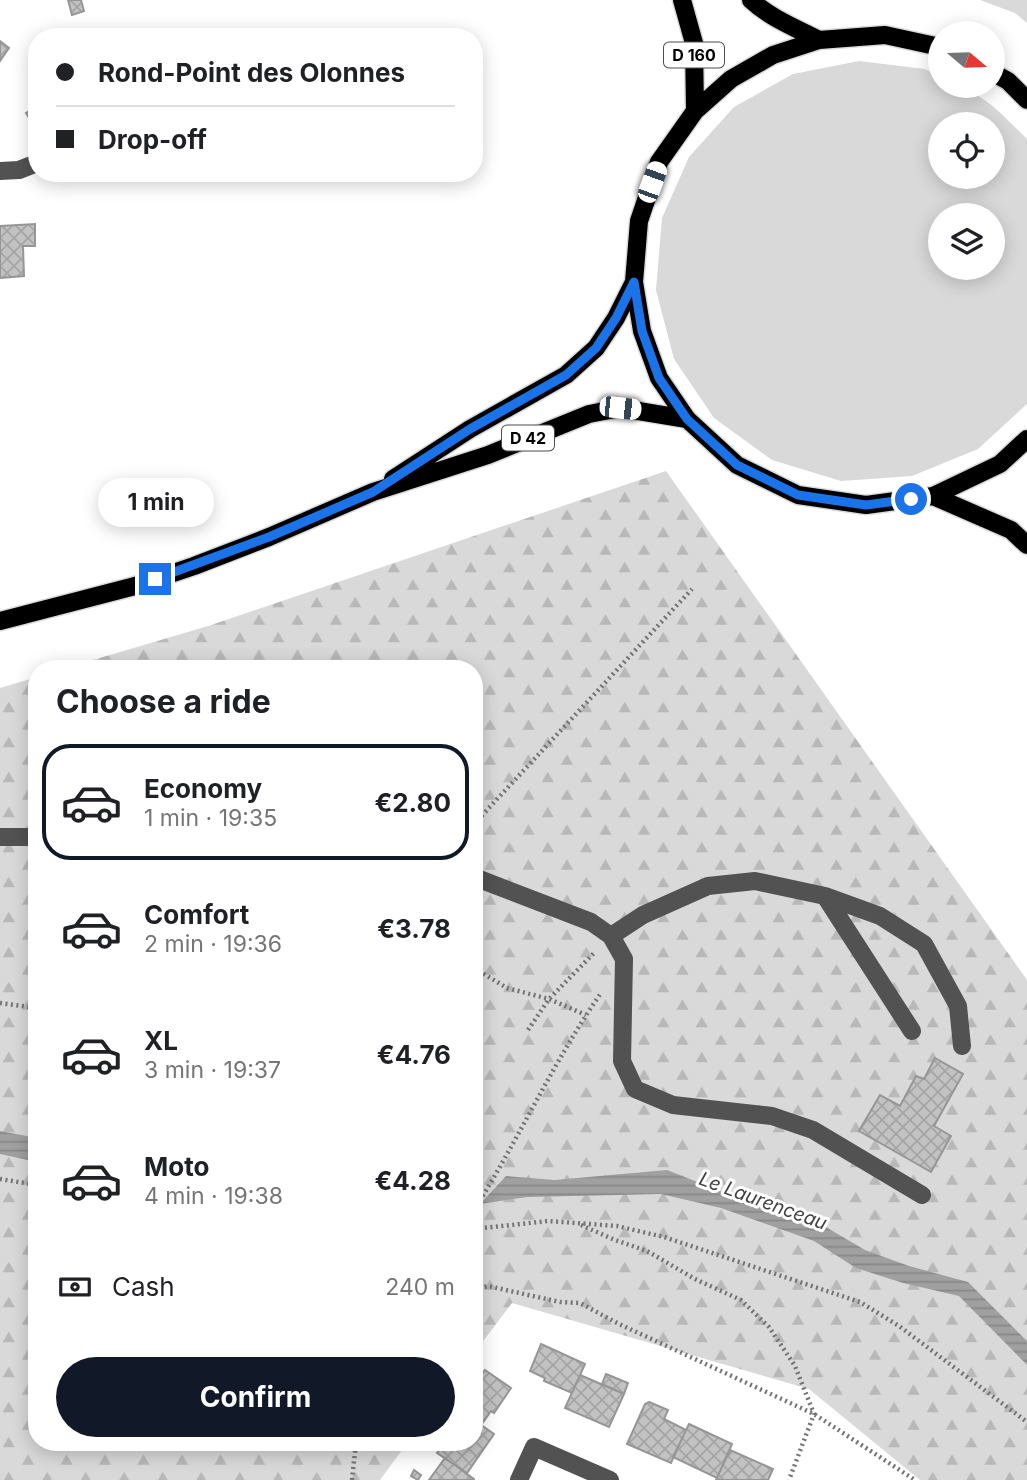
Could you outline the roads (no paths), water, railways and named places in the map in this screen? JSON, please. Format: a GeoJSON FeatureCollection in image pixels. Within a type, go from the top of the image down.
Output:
{"type":"FeatureCollection","features":[{"type":"Feature","properties":{"kind":"main road","name":"D 160"},"geometry":{"type":"LineString","coordinates":[[682,0],[694,43],[695,111]]}},
{"type":"Feature","properties":{"kind":"main road"},"geometry":{"type":"LineString","coordinates":[[751,0],[759,8],[819,40]]}},
{"type":"Feature","properties":{"kind":"main road"},"geometry":{"type":"LineString","coordinates":[[928,44],[885,35],[819,40],[773,55],[731,79],[695,111],[659,162],[639,220],[634,282],[642,331],[659,378],[687,419],[737,465],[798,495],[866,505],[933,496],[1000,464],[1027,439]]}},
{"type":"Feature","properties":{"kind":"main road"},"geometry":{"type":"LineString","coordinates":[[1005,78],[1027,100]]}},
{"type":"Feature","properties":{"kind":"main road","name":"D 42"},"geometry":{"type":"LineString","coordinates":[[373,492],[470,429],[566,375],[596,348],[616,318],[634,282]]}},
{"type":"Feature","properties":{"kind":"main road","name":"D 42"},"geometry":{"type":"LineString","coordinates":[[0,621],[135,586],[194,566],[373,492],[488,454],[589,414],[620,408],[687,419]]}},
{"type":"Feature","properties":{"kind":"main road"},"geometry":{"type":"LineString","coordinates":[[933,496],[1011,530],[1027,545]]}},
{"type":"Feature","properties":{"kind":"street"},"geometry":{"type":"LineString","coordinates":[[0,171],[28,166]]}},
{"type":"Feature","properties":{"kind":"street"},"geometry":{"type":"LineString","coordinates":[[0,837],[28,837]]}},
{"type":"Feature","properties":{"kind":"street"},"geometry":{"type":"LineString","coordinates":[[483,880],[591,922],[611,936],[624,959],[622,1061],[635,1089],[673,1105],[772,1116],[813,1130],[922,1195]]}},
{"type":"Feature","properties":{"kind":"street"},"geometry":{"type":"LineString","coordinates":[[611,936],[643,915],[708,886],[755,881],[825,896],[880,916],[924,944],[958,1006],[962,1046]]}},
{"type":"Feature","properties":{"kind":"street"},"geometry":{"type":"LineString","coordinates":[[825,896],[912,1031]]}},
{"type":"Feature","properties":{"kind":"street"},"geometry":{"type":"LineString","coordinates":[[519,1480],[534,1447],[610,1480]]}},
{"type":"Feature","properties":{"kind":"water label","name":"Le Laurenceau"},"geometry":{"type":"Point","coordinates":[763,1201]}}]}
